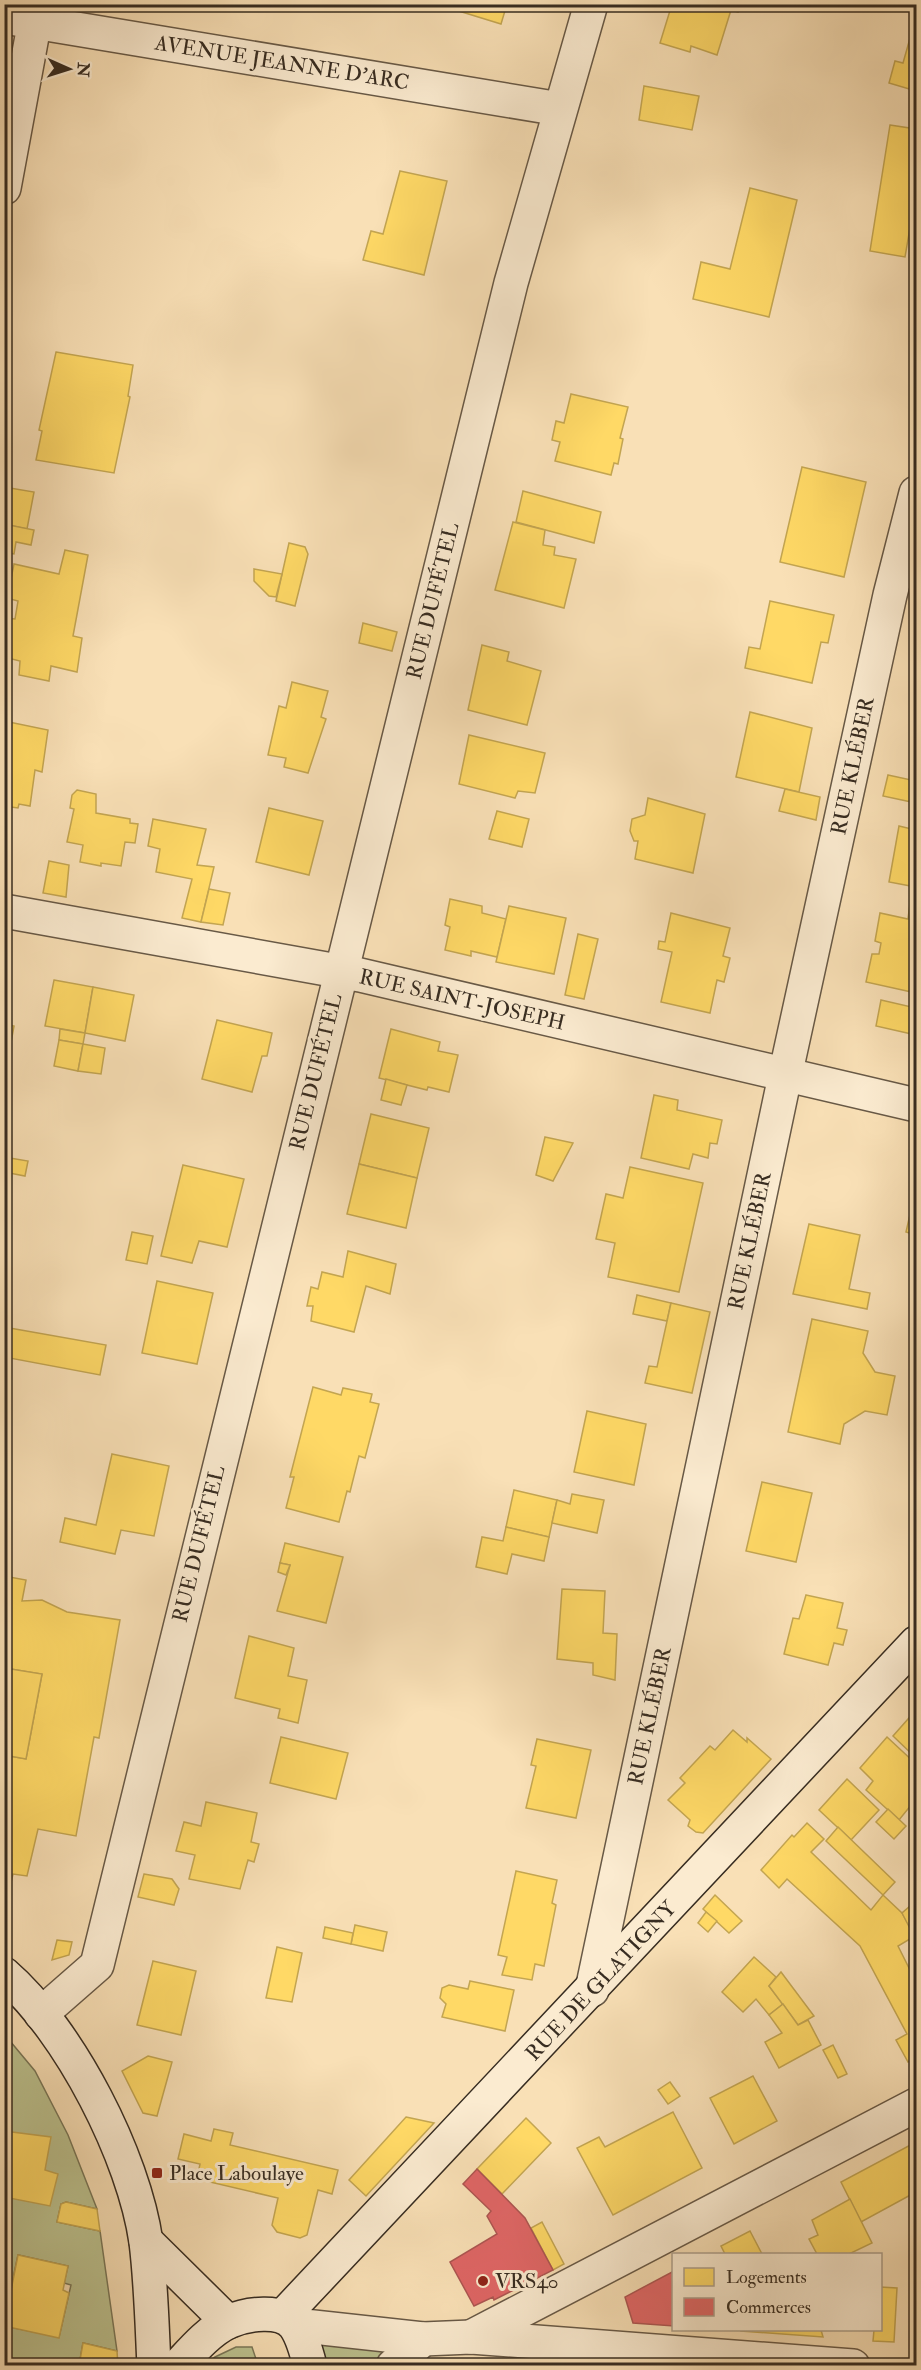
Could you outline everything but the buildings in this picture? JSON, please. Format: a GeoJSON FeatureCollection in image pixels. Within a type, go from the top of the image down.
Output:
{"type":"FeatureCollection","features":[{"type":"Feature","properties":{"kind":"street","name":"RUE DUFÉTEL"},"geometry":{"type":"LineString","coordinates":[[40,2014],[97,1965],[511,283],[591,4]]}},
{"type":"Feature","properties":{"kind":"street","name":"AVENUE JEANNE D'ARC"},"geometry":{"type":"LineString","coordinates":[[25,15],[560,109]]}},
{"type":"Feature","properties":{"kind":"street"},"geometry":{"type":"LineString","coordinates":[[4,188],[25,15]]}},
{"type":"Feature","properties":{"kind":"street","name":"RUE KLÉBER"},"geometry":{"type":"LineString","coordinates":[[592,1990],[785,1076],[903,598],[916,494]]}},
{"type":"Feature","properties":{"kind":"street","name":"RUE SAINT-JOSEPH"},"geometry":{"type":"LineString","coordinates":[[4,911],[341,972],[916,1105]]}},
{"type":"Feature","properties":{"kind":"street","name":"RUE DE GLATIGNY"},"geometry":{"type":"LineString","coordinates":[[289,2321],[592,1990],[916,1643]]}},
{"type":"Feature","properties":{"kind":"street"},"geometry":{"type":"LineString","coordinates":[[4,1974],[40,2014],[78,2068],[110,2127],[125,2162],[146,2241],[154,2366]]}},
{"type":"Feature","properties":{"kind":"street"},"geometry":{"type":"LineString","coordinates":[[471,2337],[916,2105]]}},
{"type":"Feature","properties":{"kind":"street"},"geometry":{"type":"LineString","coordinates":[[146,2241],[228,2322]]}},
{"type":"Feature","properties":{"kind":"street"},"geometry":{"type":"LineString","coordinates":[[178,2366],[197,2346],[228,2322],[263,2314],[289,2321],[423,2339],[471,2337],[853,2366]]}},
{"type":"Feature","properties":{"kind":"street"},"geometry":{"type":"LineString","coordinates":[[289,2321],[310,2366]]}},
{"type":"Feature","properties":{"kind":"street"},"geometry":{"type":"LineString","coordinates":[[393,2366],[423,2339]]}},
{"type":"Feature","properties":{"kind":"green space"},"geometry":{"type":"Polygon","coordinates":[[[5,2035],[35,2071],[68,2135],[97,2209],[66,2202],[61,2204],[57,2222],[100,2231],[117,2351],[83,2343],[80,2360],[103,2365],[5,2365],[5,2326],[59,2337],[71,2285],[64,2283],[68,2266],[18,2255],[5,2316],[5,2035]]]}},
{"type":"Feature","properties":{"kind":"green space"},"geometry":{"type":"Polygon","coordinates":[[[317,2341],[390,2347],[379,2365],[323,2365],[317,2341]]]}},
{"type":"Feature","properties":{"kind":"green space"},"geometry":{"type":"Polygon","coordinates":[[[236,2347],[252,2347],[258,2365],[205,2365],[215,2357],[236,2347]]]}},
{"type":"Feature","properties":{"kind":"place","name":"Place Laboulaye"},"geometry":{"type":"Point","coordinates":[157,2173]}},
{"type":"Feature","properties":{"kind":"place","name":"VRS40"},"geometry":{"type":"Point","coordinates":[483,2281]}}]}
